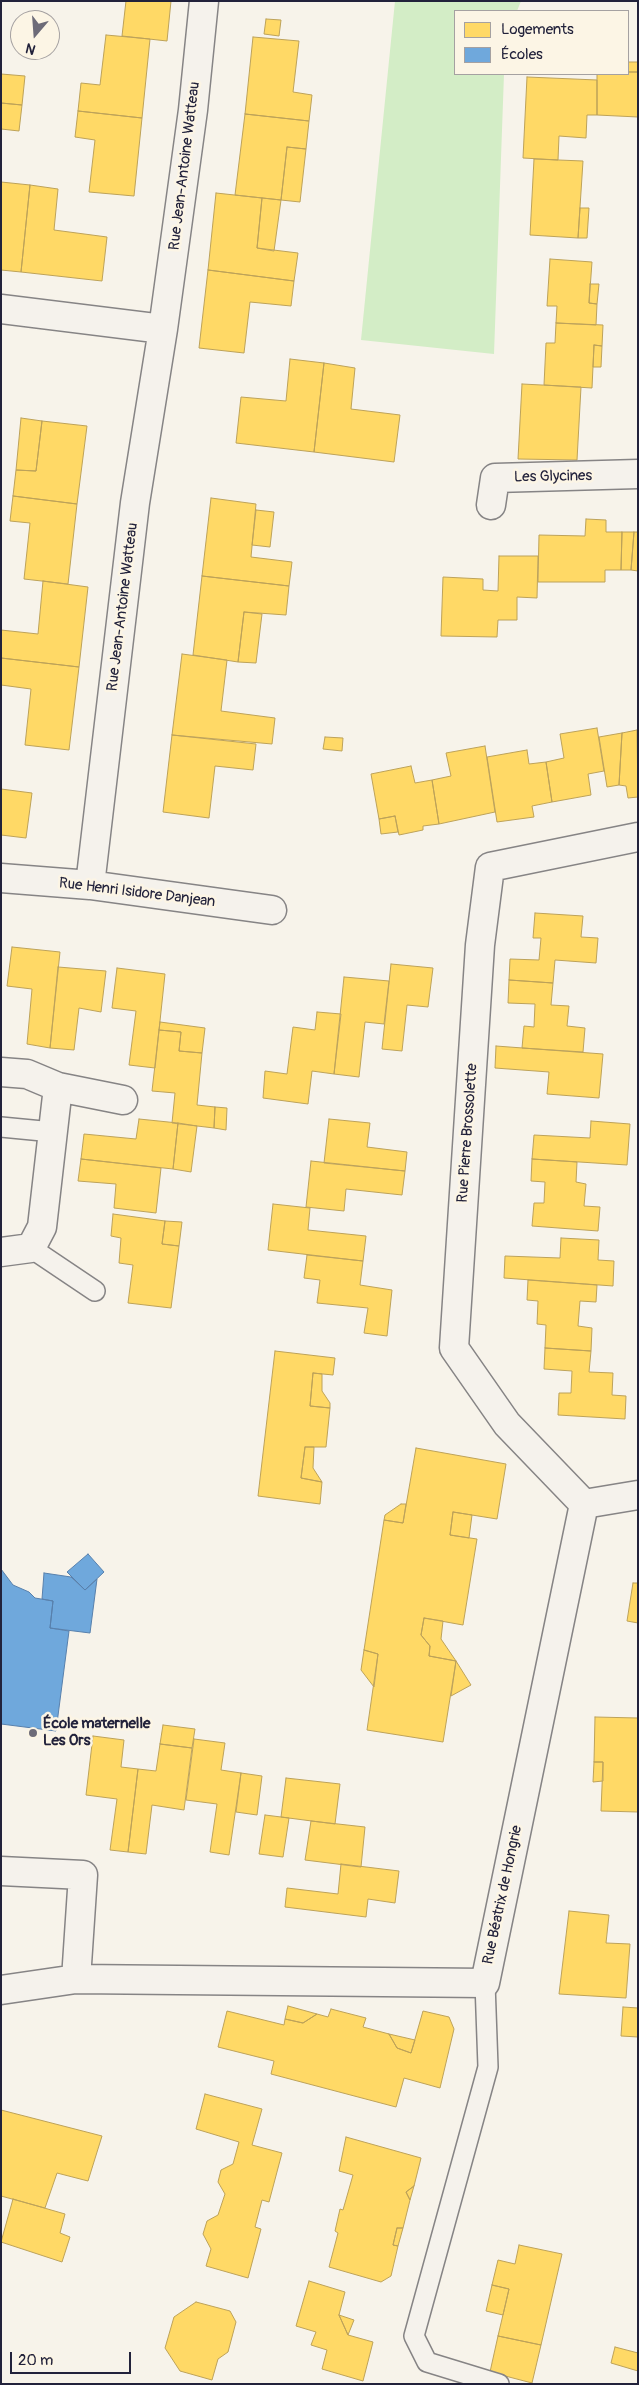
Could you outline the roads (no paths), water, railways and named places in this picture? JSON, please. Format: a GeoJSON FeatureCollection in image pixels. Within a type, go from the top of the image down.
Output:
{"type":"FeatureCollection","features":[{"type":"Feature","properties":{"kind":"street","name":"Rue Jean-Antoine Watteau"},"geometry":{"type":"LineString","coordinates":[[90,885],[135,503],[163,330],[193,110],[204,1]]}},
{"type":"Feature","properties":{"kind":"street"},"geometry":{"type":"LineString","coordinates":[[1,309],[163,330]]}},
{"type":"Feature","properties":{"kind":"street","name":"Les Glycines"},"geometry":{"type":"LineString","coordinates":[[491,505],[495,478],[638,474]]}},
{"type":"Feature","properties":{"kind":"street","name":"Rue Pierre Brossolette"},"geometry":{"type":"LineString","coordinates":[[584,1504],[507,1424],[454,1348],[480,945],[490,867],[638,837]]}},
{"type":"Feature","properties":{"kind":"street","name":"Rue Henri Isidore Danjean"},"geometry":{"type":"LineString","coordinates":[[1,878],[90,885],[272,910]]}},
{"type":"Feature","properties":{"kind":"street"},"geometry":{"type":"LineString","coordinates":[[1,1072],[27,1074],[58,1087],[123,1100]]}},
{"type":"Feature","properties":{"kind":"street"},"geometry":{"type":"LineString","coordinates":[[1,1252],[31,1248],[42,1227],[58,1087]]}},
{"type":"Feature","properties":{"kind":"street"},"geometry":{"type":"LineString","coordinates":[[584,1504],[638,1495]]}},
{"type":"Feature","properties":{"kind":"street","name":"Rue Béatrix de Hongrie"},"geometry":{"type":"LineString","coordinates":[[1,1990],[76,1979],[485,1983],[584,1504]]}},
{"type":"Feature","properties":{"kind":"street"},"geometry":{"type":"LineString","coordinates":[[1,1872],[83,1874],[76,1979]]}},
{"type":"Feature","properties":{"kind":"lane"},"geometry":{"type":"LineString","coordinates":[[1,1127],[53,1132]]}},
{"type":"Feature","properties":{"kind":"lane"},"geometry":{"type":"LineString","coordinates":[[31,1248],[95,1291]]}},
{"type":"Feature","properties":{"kind":"lane"},"geometry":{"type":"LineString","coordinates":[[485,1983],[488,2067],[414,2336],[427,2362],[499,2384]]}},
{"type":"Feature","properties":{"kind":"place","name":"École maternelle Les Ors"},"geometry":{"type":"Point","coordinates":[33,1733]}}]}
